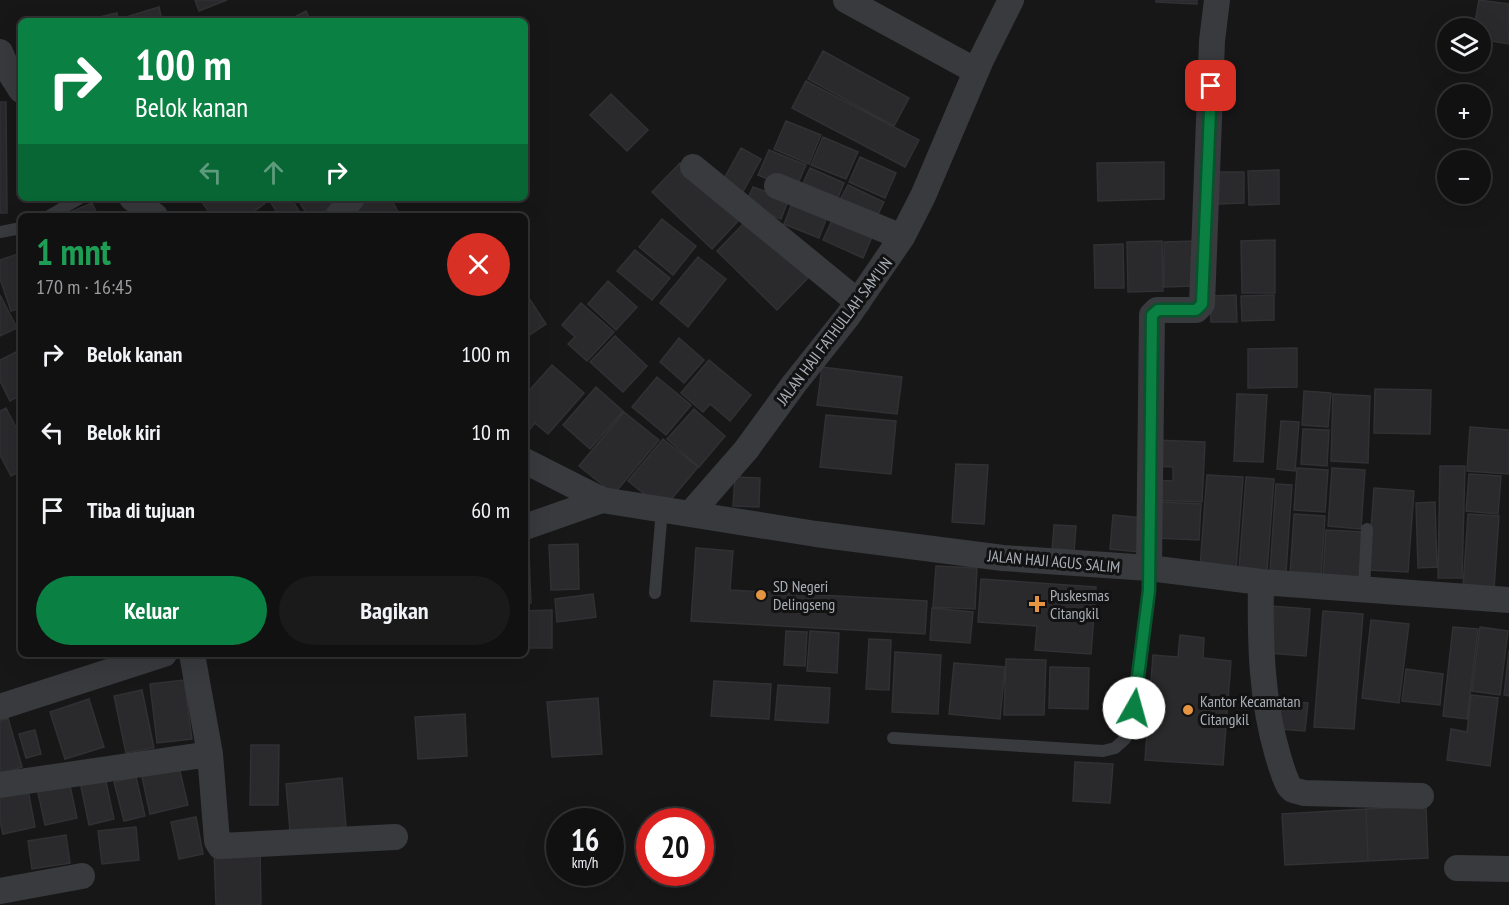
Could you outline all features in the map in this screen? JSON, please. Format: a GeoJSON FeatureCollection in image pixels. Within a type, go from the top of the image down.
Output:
{"type":"FeatureCollection","features":[{"type":"Feature","properties":{"kind":"street"},"geometry":{"type":"LineString","coordinates":[[846,0],[976,71]]}},
{"type":"Feature","properties":{"kind":"street","name":"JALAN HAJI FATHULLAH SAM'UN"},"geometry":{"type":"LineString","coordinates":[[690,514],[746,450],[858,302],[902,237],[923,196],[976,71],[1011,0]]}},
{"type":"Feature","properties":{"kind":"street"},"geometry":{"type":"LineString","coordinates":[[1149,568],[1152,315],[1158,310],[1196,310],[1202,304],[1212,40],[1217,0]]}},
{"type":"Feature","properties":{"kind":"street"},"geometry":{"type":"LineString","coordinates":[[0,52],[18,85]]}},
{"type":"Feature","properties":{"kind":"street"},"geometry":{"type":"LineString","coordinates":[[693,167],[858,302]]}},
{"type":"Feature","properties":{"kind":"street"},"geometry":{"type":"LineString","coordinates":[[777,186],[902,237]]}},
{"type":"Feature","properties":{"kind":"street"},"geometry":{"type":"LineString","coordinates":[[136,201],[151,213]]}},
{"type":"Feature","properties":{"kind":"street"},"geometry":{"type":"LineString","coordinates":[[340,213],[350,201]]}},
{"type":"Feature","properties":{"kind":"street"},"geometry":{"type":"LineString","coordinates":[[528,463],[602,500]]}},
{"type":"Feature","properties":{"kind":"street"},"geometry":{"type":"LineString","coordinates":[[528,526],[602,500]]}},
{"type":"Feature","properties":{"kind":"street","name":"JALAN HAJI AGUS SALIM"},"geometry":{"type":"LineString","coordinates":[[602,500],[816,534],[1003,558],[1149,568],[1261,582],[1509,600]]}},
{"type":"Feature","properties":{"kind":"street"},"geometry":{"type":"LineString","coordinates":[[1261,582],[1260,639],[1264,696],[1272,735],[1289,786],[1293,790],[1304,793],[1421,796]]}},
{"type":"Feature","properties":{"kind":"street"},"geometry":{"type":"LineString","coordinates":[[0,707],[155,657]]}},
{"type":"Feature","properties":{"kind":"street"},"geometry":{"type":"LineString","coordinates":[[193,657],[210,754],[217,841],[220,846],[395,837]]}},
{"type":"Feature","properties":{"kind":"street"},"geometry":{"type":"LineString","coordinates":[[0,785],[210,754]]}},
{"type":"Feature","properties":{"kind":"street"},"geometry":{"type":"LineString","coordinates":[[1457,868],[1509,869]]}},
{"type":"Feature","properties":{"kind":"street"},"geometry":{"type":"LineString","coordinates":[[0,891],[82,876]]}},
{"type":"Feature","properties":{"kind":"lane"},"geometry":{"type":"LineString","coordinates":[[54,213],[75,201]]}},
{"type":"Feature","properties":{"kind":"lane"},"geometry":{"type":"LineString","coordinates":[[0,232],[18,229]]}},
{"type":"Feature","properties":{"kind":"lane"},"geometry":{"type":"LineString","coordinates":[[654,593],[662,509]]}},
{"type":"Feature","properties":{"kind":"lane"},"geometry":{"type":"LineString","coordinates":[[1364,590],[1367,529]]}},
{"type":"Feature","properties":{"kind":"lane"},"geometry":{"type":"LineString","coordinates":[[893,738],[1103,751],[1115,748],[1125,739],[1134,708],[1149,590],[1149,568]]}},
{"type":"Feature","properties":{"kind":"building"},"geometry":{"type":"Polygon","coordinates":[[[195,0],[227,0],[199,11],[195,0]]]}},
{"type":"Feature","properties":{"kind":"building"},"geometry":{"type":"Polygon","coordinates":[[[1156,0],[1197,0],[1197,4],[1156,2],[1156,0]]]}},
{"type":"Feature","properties":{"kind":"building"},"geometry":{"type":"Polygon","coordinates":[[[1479,0],[1509,4],[1509,44],[1491,41],[1491,18],[1476,18],[1479,0]]]}},
{"type":"Feature","properties":{"kind":"building"},"geometry":{"type":"Polygon","coordinates":[[[159,7],[161,18],[126,18],[159,7]]]}},
{"type":"Feature","properties":{"kind":"building"},"geometry":{"type":"Polygon","coordinates":[[[306,11],[310,18],[293,18],[306,11]]]}},
{"type":"Feature","properties":{"kind":"building"},"geometry":{"type":"Polygon","coordinates":[[[117,13],[118,18],[95,18],[117,13]]]}},
{"type":"Feature","properties":{"kind":"building"},"geometry":{"type":"Polygon","coordinates":[[[823,51],[909,98],[894,126],[808,79],[823,51]]]}},
{"type":"Feature","properties":{"kind":"building"},"geometry":{"type":"Polygon","coordinates":[[[806,81],[919,140],[905,167],[792,108],[806,81]]]}},
{"type":"Feature","properties":{"kind":"building"},"geometry":{"type":"Polygon","coordinates":[[[611,94],[648,130],[627,151],[590,115],[611,94]]]}},
{"type":"Feature","properties":{"kind":"building"},"geometry":{"type":"Polygon","coordinates":[[[0,102],[6,102],[7,213],[0,213],[0,102]]]}},
{"type":"Feature","properties":{"kind":"building"},"geometry":{"type":"Polygon","coordinates":[[[786,121],[821,135],[809,164],[774,149],[786,121]]]}},
{"type":"Feature","properties":{"kind":"building"},"geometry":{"type":"Polygon","coordinates":[[[823,137],[858,152],[846,179],[811,165],[823,137]]]}},
{"type":"Feature","properties":{"kind":"building"},"geometry":{"type":"Polygon","coordinates":[[[741,148],[761,159],[740,197],[720,186],[741,148]]]}},
{"type":"Feature","properties":{"kind":"building"},"geometry":{"type":"Polygon","coordinates":[[[769,150],[806,165],[795,190],[758,175],[769,150]]]}},
{"type":"Feature","properties":{"kind":"building"},"geometry":{"type":"Polygon","coordinates":[[[860,157],[896,173],[885,198],[849,182],[860,157]]]}},
{"type":"Feature","properties":{"kind":"building"},"geometry":{"type":"Polygon","coordinates":[[[1164,162],[1164,199],[1098,201],[1097,163],[1164,162]]]}},
{"type":"Feature","properties":{"kind":"building"},"geometry":{"type":"Polygon","coordinates":[[[680,163],[739,220],[712,249],[652,192],[680,163]]]}},
{"type":"Feature","properties":{"kind":"building"},"geometry":{"type":"Polygon","coordinates":[[[810,168],[844,183],[834,207],[799,192],[810,168]]]}},
{"type":"Feature","properties":{"kind":"building"},"geometry":{"type":"Polygon","coordinates":[[[1279,170],[1279,204],[1249,205],[1248,171],[1279,170]]]}},
{"type":"Feature","properties":{"kind":"building"},"geometry":{"type":"Polygon","coordinates":[[[1217,172],[1244,172],[1244,203],[1218,204],[1217,172]]]}},
{"type":"Feature","properties":{"kind":"building"},"geometry":{"type":"Polygon","coordinates":[[[848,185],[884,202],[873,224],[836,207],[848,185]]]}},
{"type":"Feature","properties":{"kind":"building"},"geometry":{"type":"Polygon","coordinates":[[[753,187],[778,196],[790,196],[781,219],[745,205],[753,187]]]}},
{"type":"Feature","properties":{"kind":"building"},"geometry":{"type":"Polygon","coordinates":[[[794,198],[829,212],[819,238],[784,224],[794,198]]]}},
{"type":"Feature","properties":{"kind":"building"},"geometry":{"type":"Polygon","coordinates":[[[201,201],[268,201],[252,213],[210,213],[201,201]]]}},
{"type":"Feature","properties":{"kind":"building"},"geometry":{"type":"Polygon","coordinates":[[[270,201],[293,201],[300,213],[277,213],[270,201]]]}},
{"type":"Feature","properties":{"kind":"building"},"geometry":{"type":"Polygon","coordinates":[[[299,201],[338,202],[321,213],[306,213],[299,201]]]}},
{"type":"Feature","properties":{"kind":"building"},"geometry":{"type":"Polygon","coordinates":[[[365,201],[392,201],[398,213],[356,213],[353,207],[365,201]]]}},
{"type":"Feature","properties":{"kind":"building"},"geometry":{"type":"Polygon","coordinates":[[[92,203],[97,213],[68,213],[92,203]]]}},
{"type":"Feature","properties":{"kind":"building"},"geometry":{"type":"Polygon","coordinates":[[[835,214],[874,232],[863,258],[823,240],[835,214]]]}},
{"type":"Feature","properties":{"kind":"building"},"geometry":{"type":"Polygon","coordinates":[[[662,219],[696,246],[673,275],[639,247],[662,219]]]}},
{"type":"Feature","properties":{"kind":"building"},"geometry":{"type":"Polygon","coordinates":[[[748,219],[808,278],[777,310],[717,251],[748,219]]]}},
{"type":"Feature","properties":{"kind":"building"},"geometry":{"type":"Polygon","coordinates":[[[1275,240],[1275,293],[1242,293],[1241,241],[1275,240]]]}},
{"type":"Feature","properties":{"kind":"building"},"geometry":{"type":"Polygon","coordinates":[[[1162,241],[1163,291],[1128,292],[1127,242],[1162,241]]]}},
{"type":"Feature","properties":{"kind":"building"},"geometry":{"type":"Polygon","coordinates":[[[1195,241],[1196,286],[1164,287],[1164,242],[1195,241]]]}},
{"type":"Feature","properties":{"kind":"building"},"geometry":{"type":"Polygon","coordinates":[[[1123,244],[1124,288],[1095,288],[1094,245],[1123,244]]]}},
{"type":"Feature","properties":{"kind":"building"},"geometry":{"type":"Polygon","coordinates":[[[635,250],[670,278],[652,300],[617,271],[635,250]]]}},
{"type":"Feature","properties":{"kind":"building"},"geometry":{"type":"Polygon","coordinates":[[[18,254],[18,309],[11,311],[0,279],[0,260],[18,254]]]}},
{"type":"Feature","properties":{"kind":"building"},"geometry":{"type":"Polygon","coordinates":[[[698,257],[726,279],[688,327],[660,303],[698,257]]]}},
{"type":"Feature","properties":{"kind":"building"},"geometry":{"type":"Polygon","coordinates":[[[608,281],[637,307],[616,330],[588,304],[608,281]]]}},
{"type":"Feature","properties":{"kind":"building"},"geometry":{"type":"Polygon","coordinates":[[[0,295],[17,328],[0,336],[0,295]]]}},
{"type":"Feature","properties":{"kind":"building"},"geometry":{"type":"Polygon","coordinates":[[[1236,295],[1237,322],[1211,322],[1210,296],[1236,295]]]}},
{"type":"Feature","properties":{"kind":"building"},"geometry":{"type":"Polygon","coordinates":[[[1274,295],[1274,320],[1242,321],[1241,296],[1274,295]]]}},
{"type":"Feature","properties":{"kind":"building"},"geometry":{"type":"Polygon","coordinates":[[[528,297],[546,324],[528,336],[528,297]]]}},
{"type":"Feature","properties":{"kind":"building"},"geometry":{"type":"Polygon","coordinates":[[[581,303],[614,332],[587,361],[568,344],[575,337],[562,325],[581,303]]]}},
{"type":"Feature","properties":{"kind":"building"},"geometry":{"type":"Polygon","coordinates":[[[615,336],[647,366],[623,392],[590,362],[615,336]]]}},
{"type":"Feature","properties":{"kind":"building"},"geometry":{"type":"Polygon","coordinates":[[[679,338],[704,360],[684,383],[660,362],[679,338]]]}},
{"type":"Feature","properties":{"kind":"building"},"geometry":{"type":"Polygon","coordinates":[[[1297,348],[1297,387],[1248,388],[1248,349],[1297,348]]]}},
{"type":"Feature","properties":{"kind":"building"},"geometry":{"type":"Polygon","coordinates":[[[16,352],[18,356],[18,397],[10,401],[0,381],[0,360],[16,352]]]}},
{"type":"Feature","properties":{"kind":"building"},"geometry":{"type":"Polygon","coordinates":[[[709,360],[751,395],[730,421],[710,404],[703,412],[681,393],[709,360]]]}},
{"type":"Feature","properties":{"kind":"building"},"geometry":{"type":"Polygon","coordinates":[[[552,365],[584,393],[548,434],[535,423],[528,431],[528,392],[552,365]]]}},
{"type":"Feature","properties":{"kind":"building"},"geometry":{"type":"Polygon","coordinates":[[[822,367],[902,377],[897,414],[817,405],[822,367]]]}},
{"type":"Feature","properties":{"kind":"building"},"geometry":{"type":"Polygon","coordinates":[[[657,377],[691,405],[666,435],[632,407],[657,377]]]}},
{"type":"Feature","properties":{"kind":"building"},"geometry":{"type":"Polygon","coordinates":[[[596,387],[623,411],[590,449],[563,425],[596,387]]]}},
{"type":"Feature","properties":{"kind":"building"},"geometry":{"type":"Polygon","coordinates":[[[1375,389],[1431,390],[1430,434],[1374,433],[1375,389]]]}},
{"type":"Feature","properties":{"kind":"building"},"geometry":{"type":"Polygon","coordinates":[[[1304,391],[1331,393],[1328,427],[1302,425],[1304,391]]]}},
{"type":"Feature","properties":{"kind":"building"},"geometry":{"type":"Polygon","coordinates":[[[1237,394],[1267,395],[1263,462],[1234,461],[1237,394]]]}},
{"type":"Feature","properties":{"kind":"building"},"geometry":{"type":"Polygon","coordinates":[[[1333,394],[1370,396],[1368,463],[1331,461],[1333,394]]]}},
{"type":"Feature","properties":{"kind":"building"},"geometry":{"type":"Polygon","coordinates":[[[6,408],[18,431],[18,472],[11,476],[0,455],[0,411],[6,408]]]}},
{"type":"Feature","properties":{"kind":"building"},"geometry":{"type":"Polygon","coordinates":[[[694,409],[725,436],[699,467],[667,439],[694,409]]]}},
{"type":"Feature","properties":{"kind":"building"},"geometry":{"type":"Polygon","coordinates":[[[624,412],[659,440],[614,494],[579,466],[624,412]]]}},
{"type":"Feature","properties":{"kind":"building"},"geometry":{"type":"Polygon","coordinates":[[[826,415],[896,421],[891,474],[820,467],[826,415]]]}},
{"type":"Feature","properties":{"kind":"building"},"geometry":{"type":"Polygon","coordinates":[[[1281,421],[1299,422],[1295,471],[1277,469],[1281,421]]]}},
{"type":"Feature","properties":{"kind":"building"},"geometry":{"type":"Polygon","coordinates":[[[1470,427],[1509,430],[1509,474],[1467,471],[1470,427]]]}},
{"type":"Feature","properties":{"kind":"building"},"geometry":{"type":"Polygon","coordinates":[[[1303,429],[1329,430],[1327,466],[1301,464],[1303,429]]]}},
{"type":"Feature","properties":{"kind":"building"},"geometry":{"type":"Polygon","coordinates":[[[663,439],[698,467],[663,509],[628,481],[663,439]]]}},
{"type":"Feature","properties":{"kind":"building"},"geometry":{"type":"Polygon","coordinates":[[[1154,440],[1205,442],[1202,502],[1152,500],[1153,480],[1173,481],[1173,467],[1152,466],[1154,440]]]}},
{"type":"Feature","properties":{"kind":"building"},"geometry":{"type":"Polygon","coordinates":[[[956,464],[988,465],[984,524],[952,522],[956,464]]]}},
{"type":"Feature","properties":{"kind":"building"},"geometry":{"type":"Polygon","coordinates":[[[1440,466],[1465,466],[1462,578],[1438,578],[1440,466]]]}},
{"type":"Feature","properties":{"kind":"building"},"geometry":{"type":"Polygon","coordinates":[[[1297,468],[1328,470],[1325,512],[1294,510],[1297,468]]]}},
{"type":"Feature","properties":{"kind":"building"},"geometry":{"type":"Polygon","coordinates":[[[1332,468],[1365,470],[1361,529],[1328,526],[1332,468]]]}},
{"type":"Feature","properties":{"kind":"building"},"geometry":{"type":"Polygon","coordinates":[[[1469,474],[1501,476],[1498,514],[1466,511],[1469,474]]]}},
{"type":"Feature","properties":{"kind":"building"},"geometry":{"type":"Polygon","coordinates":[[[1207,475],[1243,477],[1236,570],[1200,567],[1207,475]]]}},
{"type":"Feature","properties":{"kind":"building"},"geometry":{"type":"Polygon","coordinates":[[[735,477],[760,478],[759,507],[733,506],[735,477]]]}},
{"type":"Feature","properties":{"kind":"building"},"geometry":{"type":"Polygon","coordinates":[[[1246,477],[1274,479],[1267,571],[1239,569],[1246,477]]]}},
{"type":"Feature","properties":{"kind":"building"},"geometry":{"type":"Polygon","coordinates":[[[1276,484],[1292,485],[1286,572],[1270,571],[1276,484]]]}},
{"type":"Feature","properties":{"kind":"building"},"geometry":{"type":"Polygon","coordinates":[[[1374,488],[1414,491],[1408,572],[1368,570],[1374,488]]]}},
{"type":"Feature","properties":{"kind":"building"},"geometry":{"type":"Polygon","coordinates":[[[1159,502],[1201,504],[1199,540],[1157,538],[1159,502]]]}},
{"type":"Feature","properties":{"kind":"building"},"geometry":{"type":"Polygon","coordinates":[[[1435,502],[1437,567],[1418,568],[1416,503],[1435,502]]]}},
{"type":"Feature","properties":{"kind":"building"},"geometry":{"type":"Polygon","coordinates":[[[1294,514],[1325,516],[1321,577],[1290,575],[1294,514]]]}},
{"type":"Feature","properties":{"kind":"building"},"geometry":{"type":"Polygon","coordinates":[[[1468,514],[1499,516],[1494,589],[1463,587],[1468,514]]]}},
{"type":"Feature","properties":{"kind":"building"},"geometry":{"type":"Polygon","coordinates":[[[1113,515],[1143,518],[1140,552],[1110,549],[1113,515]]]}},
{"type":"Feature","properties":{"kind":"building"},"geometry":{"type":"Polygon","coordinates":[[[1054,525],[1076,526],[1074,553],[1052,552],[1054,525]]]}},
{"type":"Feature","properties":{"kind":"building"},"geometry":{"type":"Polygon","coordinates":[[[1326,530],[1365,532],[1361,580],[1323,577],[1326,530]]]}},
{"type":"Feature","properties":{"kind":"building"},"geometry":{"type":"Polygon","coordinates":[[[578,544],[579,589],[551,590],[549,545],[578,544]]]}},
{"type":"Feature","properties":{"kind":"building","name":"SD Negeri Delingseng"},"geometry":{"type":"Polygon","coordinates":[[[696,548],[733,551],[730,590],[927,601],[925,634],[691,621],[696,548]]]}},
{"type":"Feature","properties":{"kind":"building"},"geometry":{"type":"Polygon","coordinates":[[[528,552],[529,552],[531,603],[528,603],[528,552]]]}},
{"type":"Feature","properties":{"kind":"building"},"geometry":{"type":"Polygon","coordinates":[[[936,566],[977,568],[975,609],[933,607],[936,566]]]}},
{"type":"Feature","properties":{"kind":"building","name":"Puskesmas Citangkil"},"geometry":{"type":"Polygon","coordinates":[[[981,579],[1096,587],[1091,654],[1035,650],[1037,626],[978,622],[981,579]]]}},
{"type":"Feature","properties":{"kind":"building"},"geometry":{"type":"Polygon","coordinates":[[[593,594],[596,617],[557,622],[555,599],[593,594]]]}},
{"type":"Feature","properties":{"kind":"building"},"geometry":{"type":"Polygon","coordinates":[[[1271,606],[1310,609],[1306,656],[1267,653],[1271,606]]]}},
{"type":"Feature","properties":{"kind":"building"},"geometry":{"type":"Polygon","coordinates":[[[932,608],[973,612],[970,643],[930,640],[932,608]]]}},
{"type":"Feature","properties":{"kind":"building"},"geometry":{"type":"Polygon","coordinates":[[[552,610],[552,648],[528,648],[528,611],[552,610]]]}},
{"type":"Feature","properties":{"kind":"building"},"geometry":{"type":"Polygon","coordinates":[[[1323,611],[1363,614],[1354,729],[1314,727],[1323,611]]]}},
{"type":"Feature","properties":{"kind":"building"},"geometry":{"type":"Polygon","coordinates":[[[1371,620],[1409,624],[1399,703],[1362,698],[1371,620]]]}},
{"type":"Feature","properties":{"kind":"building"},"geometry":{"type":"Polygon","coordinates":[[[1453,627],[1478,629],[1467,719],[1443,716],[1453,627]]]}},
{"type":"Feature","properties":{"kind":"building"},"geometry":{"type":"Polygon","coordinates":[[[1480,627],[1508,631],[1500,695],[1472,691],[1480,627]]]}},
{"type":"Feature","properties":{"kind":"building"},"geometry":{"type":"Polygon","coordinates":[[[786,631],[807,632],[805,666],[784,665],[786,631]]]}},
{"type":"Feature","properties":{"kind":"building"},"geometry":{"type":"Polygon","coordinates":[[[810,631],[839,633],[837,673],[807,671],[810,631]]]}},
{"type":"Feature","properties":{"kind":"building","name":"Kantor Kecamatan Citangkil"},"geometry":{"type":"Polygon","coordinates":[[[1180,635],[1204,638],[1203,658],[1231,661],[1223,765],[1145,760],[1153,655],[1178,657],[1180,635]]]}},
{"type":"Feature","properties":{"kind":"building"},"geometry":{"type":"Polygon","coordinates":[[[869,639],[891,640],[889,690],[866,689],[869,639]]]}},
{"type":"Feature","properties":{"kind":"building"},"geometry":{"type":"Polygon","coordinates":[[[1509,650],[1509,696],[1504,695],[1509,650]]]}},
{"type":"Feature","properties":{"kind":"building"},"geometry":{"type":"Polygon","coordinates":[[[895,652],[941,655],[938,714],[892,712],[895,652]]]}},
{"type":"Feature","properties":{"kind":"building"},"geometry":{"type":"Polygon","coordinates":[[[1006,659],[1046,660],[1044,715],[1004,715],[1006,659]]]}},
{"type":"Feature","properties":{"kind":"building"},"geometry":{"type":"Polygon","coordinates":[[[954,663],[1005,667],[1000,719],[949,714],[954,663]]]}},
{"type":"Feature","properties":{"kind":"building"},"geometry":{"type":"Polygon","coordinates":[[[1050,667],[1089,668],[1088,709],[1049,708],[1050,667]]]}},
{"type":"Feature","properties":{"kind":"building"},"geometry":{"type":"Polygon","coordinates":[[[1406,669],[1443,674],[1440,705],[1402,701],[1406,669]]]}},
{"type":"Feature","properties":{"kind":"building"},"geometry":{"type":"Polygon","coordinates":[[[184,680],[192,739],[157,743],[150,684],[184,680]]]}},
{"type":"Feature","properties":{"kind":"building"},"geometry":{"type":"Polygon","coordinates":[[[714,681],[771,684],[769,719],[711,716],[714,681]]]}},
{"type":"Feature","properties":{"kind":"building"},"geometry":{"type":"Polygon","coordinates":[[[778,685],[830,688],[828,723],[775,720],[778,685]]]}},
{"type":"Feature","properties":{"kind":"building"},"geometry":{"type":"Polygon","coordinates":[[[142,690],[154,748],[126,753],[114,696],[142,690]]]}},
{"type":"Feature","properties":{"kind":"building"},"geometry":{"type":"Polygon","coordinates":[[[1471,695],[1498,698],[1490,766],[1447,760],[1451,729],[1467,732],[1471,695]]]}},
{"type":"Feature","properties":{"kind":"building"},"geometry":{"type":"Polygon","coordinates":[[[598,698],[602,754],[552,757],[547,702],[598,698]]]}},
{"type":"Feature","properties":{"kind":"building"},"geometry":{"type":"Polygon","coordinates":[[[89,699],[104,747],[65,759],[50,712],[89,699]]]}},
{"type":"Feature","properties":{"kind":"building"},"geometry":{"type":"Polygon","coordinates":[[[1282,701],[1308,703],[1305,731],[1279,729],[1282,701]]]}},
{"type":"Feature","properties":{"kind":"building"},"geometry":{"type":"Polygon","coordinates":[[[465,714],[467,756],[418,759],[415,717],[465,714]]]}},
{"type":"Feature","properties":{"kind":"building"},"geometry":{"type":"Polygon","coordinates":[[[8,718],[22,767],[0,774],[0,721],[8,718]]]}},
{"type":"Feature","properties":{"kind":"building"},"geometry":{"type":"Polygon","coordinates":[[[35,730],[41,754],[26,758],[19,734],[35,730]]]}},
{"type":"Feature","properties":{"kind":"building"},"geometry":{"type":"Polygon","coordinates":[[[251,745],[279,745],[278,805],[250,805],[251,745]]]}},
{"type":"Feature","properties":{"kind":"building"},"geometry":{"type":"Polygon","coordinates":[[[1075,762],[1113,764],[1110,803],[1073,801],[1075,762]]]}},
{"type":"Feature","properties":{"kind":"building"},"geometry":{"type":"Polygon","coordinates":[[[178,763],[188,805],[150,814],[141,772],[178,763]]]}},
{"type":"Feature","properties":{"kind":"building"},"geometry":{"type":"Polygon","coordinates":[[[105,777],[114,819],[89,825],[80,782],[105,777]]]}},
{"type":"Feature","properties":{"kind":"building"},"geometry":{"type":"Polygon","coordinates":[[[136,777],[145,816],[124,821],[114,782],[136,777]]]}},
{"type":"Feature","properties":{"kind":"building"},"geometry":{"type":"Polygon","coordinates":[[[342,778],[346,827],[290,831],[286,784],[342,778]]]}},
{"type":"Feature","properties":{"kind":"building"},"geometry":{"type":"Polygon","coordinates":[[[69,781],[77,818],[45,825],[37,788],[69,781]]]}},
{"type":"Feature","properties":{"kind":"building"},"geometry":{"type":"Polygon","coordinates":[[[28,790],[35,827],[3,834],[0,821],[0,795],[28,790]]]}},
{"type":"Feature","properties":{"kind":"building"},"geometry":{"type":"Polygon","coordinates":[[[1426,806],[1428,858],[1368,861],[1366,809],[1426,806]]]}},
{"type":"Feature","properties":{"kind":"building"},"geometry":{"type":"Polygon","coordinates":[[[1366,809],[1368,861],[1285,865],[1282,814],[1366,809]]]}},
{"type":"Feature","properties":{"kind":"building"},"geometry":{"type":"Polygon","coordinates":[[[196,817],[203,854],[179,859],[171,822],[196,817]]]}},
{"type":"Feature","properties":{"kind":"building"},"geometry":{"type":"Polygon","coordinates":[[[136,827],[139,860],[102,864],[98,831],[136,827]]]}},
{"type":"Feature","properties":{"kind":"building"},"geometry":{"type":"Polygon","coordinates":[[[66,835],[70,863],[32,869],[28,841],[66,835]]]}},
{"type":"Feature","properties":{"kind":"building"},"geometry":{"type":"Polygon","coordinates":[[[260,849],[261,905],[216,905],[214,850],[260,849]]]}},
{"type":"Feature","properties":{"kind":"place","name":"SD Negeri Delingseng"},"geometry":{"type":"Point","coordinates":[761,595]}},
{"type":"Feature","properties":{"kind":"place","name":"Puskesmas Citangkil"},"geometry":{"type":"Point","coordinates":[1037,604]}},
{"type":"Feature","properties":{"kind":"place","name":"Kantor Kecamatan Citangkil"},"geometry":{"type":"Point","coordinates":[1188,710]}},
{"type":"Feature","properties":{"kind":"route"},"geometry":{"type":"LineString","coordinates":[[1134,708],[1149,590],[1152,315],[1158,310],[1196,310],[1202,304],[1211,86]]}}]}
